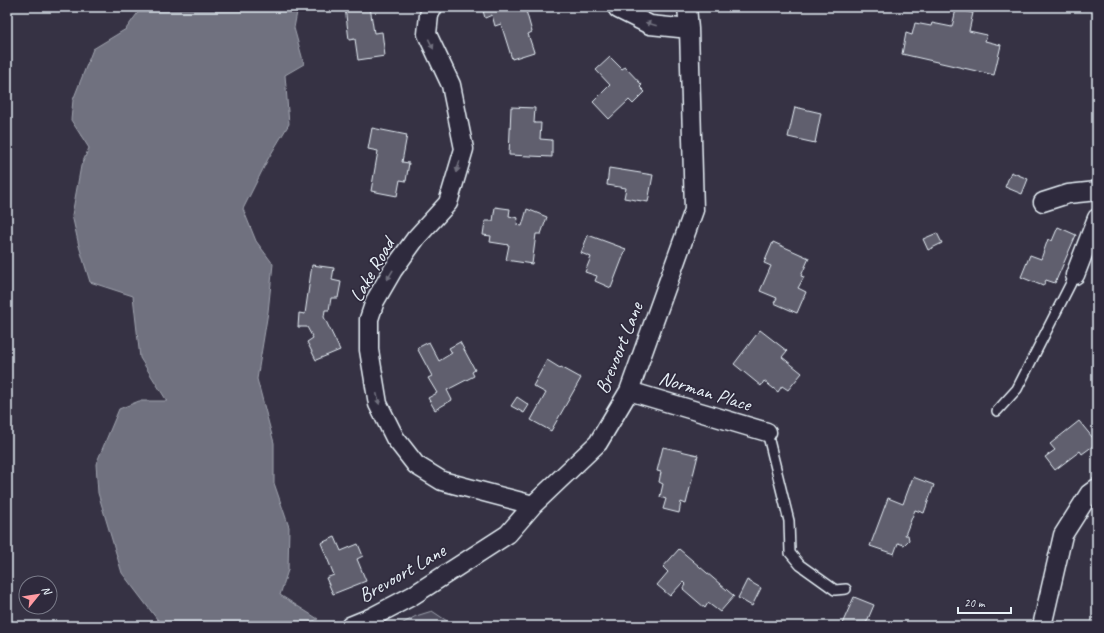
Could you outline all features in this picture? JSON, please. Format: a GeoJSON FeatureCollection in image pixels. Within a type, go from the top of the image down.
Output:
{"type":"FeatureCollection","features":[{"type":"Feature","properties":{"kind":"street","name":"Lake Road"},"geometry":{"type":"LineString","coordinates":[[433,7],[429,15],[427,34],[451,85],[464,149],[448,203],[416,238],[393,270],[375,301],[369,319],[369,350],[378,404],[395,438],[416,465],[442,481],[533,505]]}},
{"type":"Feature","properties":{"kind":"street"},"geometry":{"type":"LineString","coordinates":[[617,7],[618,9],[650,25],[689,29]]}},
{"type":"Feature","properties":{"kind":"street","name":"Brevoort Lane"},"geometry":{"type":"LineString","coordinates":[[350,626],[372,617],[412,596],[508,534],[533,505],[598,443],[630,391],[694,210],[689,29],[687,7]]}},
{"type":"Feature","properties":{"kind":"street"},"geometry":{"type":"LineString","coordinates":[[1043,202],[1068,194],[1097,191]]}},
{"type":"Feature","properties":{"kind":"street"},"geometry":{"type":"LineString","coordinates":[[1076,275],[1097,218]]}},
{"type":"Feature","properties":{"kind":"street","name":"Norman Place"},"geometry":{"type":"LineString","coordinates":[[630,391],[767,432]]}},
{"type":"Feature","properties":{"kind":"street"},"geometry":{"type":"LineString","coordinates":[[1042,626],[1064,536],[1089,494],[1097,488]]}},
{"type":"Feature","properties":{"kind":"lane"},"geometry":{"type":"LineString","coordinates":[[997,411],[1017,389],[1076,275]]}},
{"type":"Feature","properties":{"kind":"lane"},"geometry":{"type":"LineString","coordinates":[[767,432],[790,521],[790,553],[800,564],[835,590],[846,589]]}},
{"type":"Feature","properties":{"kind":"shaded area"},"geometry":{"type":"Polygon","coordinates":[[[432,611],[450,623],[460,626],[398,626],[416,616],[432,611]]]}},
{"type":"Feature","properties":{"kind":"water"},"geometry":{"type":"Polygon","coordinates":[[[142,7],[298,7],[294,28],[304,64],[285,75],[289,124],[268,159],[243,209],[256,241],[273,264],[268,312],[257,379],[274,443],[274,483],[289,527],[288,570],[280,595],[318,619],[302,626],[165,626],[157,619],[122,573],[98,493],[96,464],[119,409],[139,401],[167,401],[140,358],[133,296],[90,282],[79,246],[72,215],[81,166],[89,148],[71,120],[73,100],[93,49],[126,29],[142,7]]]}},
{"type":"Feature","properties":{"kind":"building"},"geometry":{"type":"Polygon","coordinates":[[[345,7],[370,7],[374,33],[382,32],[385,56],[358,60],[355,39],[349,40],[345,7]]]}},
{"type":"Feature","properties":{"kind":"building"},"geometry":{"type":"Polygon","coordinates":[[[482,7],[525,7],[532,32],[528,34],[534,52],[512,59],[501,24],[495,26],[492,15],[485,18],[482,7]]]}},
{"type":"Feature","properties":{"kind":"building"},"geometry":{"type":"Polygon","coordinates":[[[956,9],[973,13],[969,31],[987,35],[985,41],[1001,45],[994,75],[902,54],[906,33],[912,35],[915,23],[931,26],[932,23],[952,27],[956,9]]]}},
{"type":"Feature","properties":{"kind":"building"},"geometry":{"type":"Polygon","coordinates":[[[610,57],[622,69],[625,67],[642,85],[640,87],[645,92],[633,104],[629,100],[609,119],[593,102],[610,85],[596,70],[610,57]]]}},
{"type":"Feature","properties":{"kind":"building"},"geometry":{"type":"Polygon","coordinates":[[[511,107],[535,108],[534,123],[541,123],[540,139],[552,140],[552,157],[509,155],[511,107]]]}},
{"type":"Feature","properties":{"kind":"building"},"geometry":{"type":"Polygon","coordinates":[[[795,107],[821,113],[815,143],[788,137],[795,107]]]}},
{"type":"Feature","properties":{"kind":"building"},"geometry":{"type":"Polygon","coordinates":[[[372,128],[407,135],[402,162],[409,163],[406,181],[400,180],[397,196],[371,191],[378,151],[368,149],[372,128]]]}},
{"type":"Feature","properties":{"kind":"building"},"geometry":{"type":"Polygon","coordinates":[[[609,168],[653,175],[648,202],[624,198],[626,188],[607,185],[609,168]]]}},
{"type":"Feature","properties":{"kind":"building"},"geometry":{"type":"Polygon","coordinates":[[[1011,172],[1028,179],[1022,194],[1005,187],[1011,172]]]}},
{"type":"Feature","properties":{"kind":"building"},"geometry":{"type":"Polygon","coordinates":[[[495,207],[510,209],[509,216],[518,218],[517,225],[522,226],[527,209],[547,217],[541,234],[536,234],[532,264],[506,260],[509,245],[490,242],[491,236],[483,235],[485,221],[493,221],[495,207]]]}},
{"type":"Feature","properties":{"kind":"building"},"geometry":{"type":"Polygon","coordinates":[[[1058,227],[1076,235],[1055,283],[1046,280],[1043,286],[1021,277],[1030,255],[1041,259],[1048,239],[1052,241],[1058,227]]]}},
{"type":"Feature","properties":{"kind":"building"},"geometry":{"type":"Polygon","coordinates":[[[937,233],[942,243],[928,250],[923,239],[937,233]]]}},
{"type":"Feature","properties":{"kind":"building"},"geometry":{"type":"Polygon","coordinates":[[[588,235],[626,249],[611,288],[595,281],[597,276],[585,272],[591,257],[581,253],[588,235]]]}},
{"type":"Feature","properties":{"kind":"building"},"geometry":{"type":"Polygon","coordinates":[[[773,242],[809,258],[801,276],[804,277],[798,288],[806,292],[797,313],[774,303],[777,298],[760,291],[771,266],[764,263],[773,242]]]}},
{"type":"Feature","properties":{"kind":"building"},"geometry":{"type":"Polygon","coordinates":[[[312,265],[334,268],[332,280],[341,282],[338,298],[331,298],[329,310],[325,310],[324,317],[340,350],[316,360],[307,342],[313,338],[307,327],[298,327],[299,313],[305,314],[312,265]]]}},
{"type":"Feature","properties":{"kind":"building"},"geometry":{"type":"Polygon","coordinates":[[[760,330],[787,351],[782,357],[802,373],[788,390],[782,386],[778,392],[764,381],[761,386],[734,364],[760,330]]]}},
{"type":"Feature","properties":{"kind":"building"},"geometry":{"type":"Polygon","coordinates":[[[429,342],[439,361],[452,353],[449,348],[460,342],[475,370],[472,372],[474,376],[447,390],[452,400],[435,410],[428,398],[437,393],[428,378],[432,376],[417,348],[429,342]]]}},
{"type":"Feature","properties":{"kind":"building"},"geometry":{"type":"Polygon","coordinates":[[[547,360],[581,378],[551,431],[531,420],[546,393],[533,386],[547,360]]]}},
{"type":"Feature","properties":{"kind":"building"},"geometry":{"type":"Polygon","coordinates":[[[517,397],[529,405],[524,413],[511,406],[517,397]]]}},
{"type":"Feature","properties":{"kind":"building"},"geometry":{"type":"Polygon","coordinates":[[[1079,421],[1097,443],[1082,454],[1080,451],[1055,470],[1045,457],[1055,450],[1050,444],[1079,421]]]}},
{"type":"Feature","properties":{"kind":"building"},"geometry":{"type":"Polygon","coordinates":[[[663,447],[698,455],[686,504],[681,502],[679,513],[663,509],[666,499],[660,497],[663,484],[659,482],[661,472],[657,471],[663,447]]]}},
{"type":"Feature","properties":{"kind":"building"},"geometry":{"type":"Polygon","coordinates":[[[913,477],[934,485],[924,513],[915,510],[905,535],[908,535],[909,540],[904,545],[898,543],[894,554],[870,546],[888,498],[903,504],[913,477]]]}},
{"type":"Feature","properties":{"kind":"building"},"geometry":{"type":"Polygon","coordinates":[[[335,537],[341,551],[358,544],[363,556],[357,559],[366,581],[333,594],[326,578],[334,575],[321,543],[335,537]]]}},
{"type":"Feature","properties":{"kind":"building"},"geometry":{"type":"Polygon","coordinates":[[[679,549],[734,596],[720,612],[708,603],[705,608],[683,589],[686,585],[683,582],[670,596],[657,585],[668,572],[663,567],[679,549]]]}},
{"type":"Feature","properties":{"kind":"building"},"geometry":{"type":"Polygon","coordinates":[[[747,580],[761,588],[752,606],[738,598],[747,580]]]}},
{"type":"Feature","properties":{"kind":"building"},"geometry":{"type":"Polygon","coordinates":[[[854,597],[874,605],[865,626],[841,626],[854,597]]]}}]}
